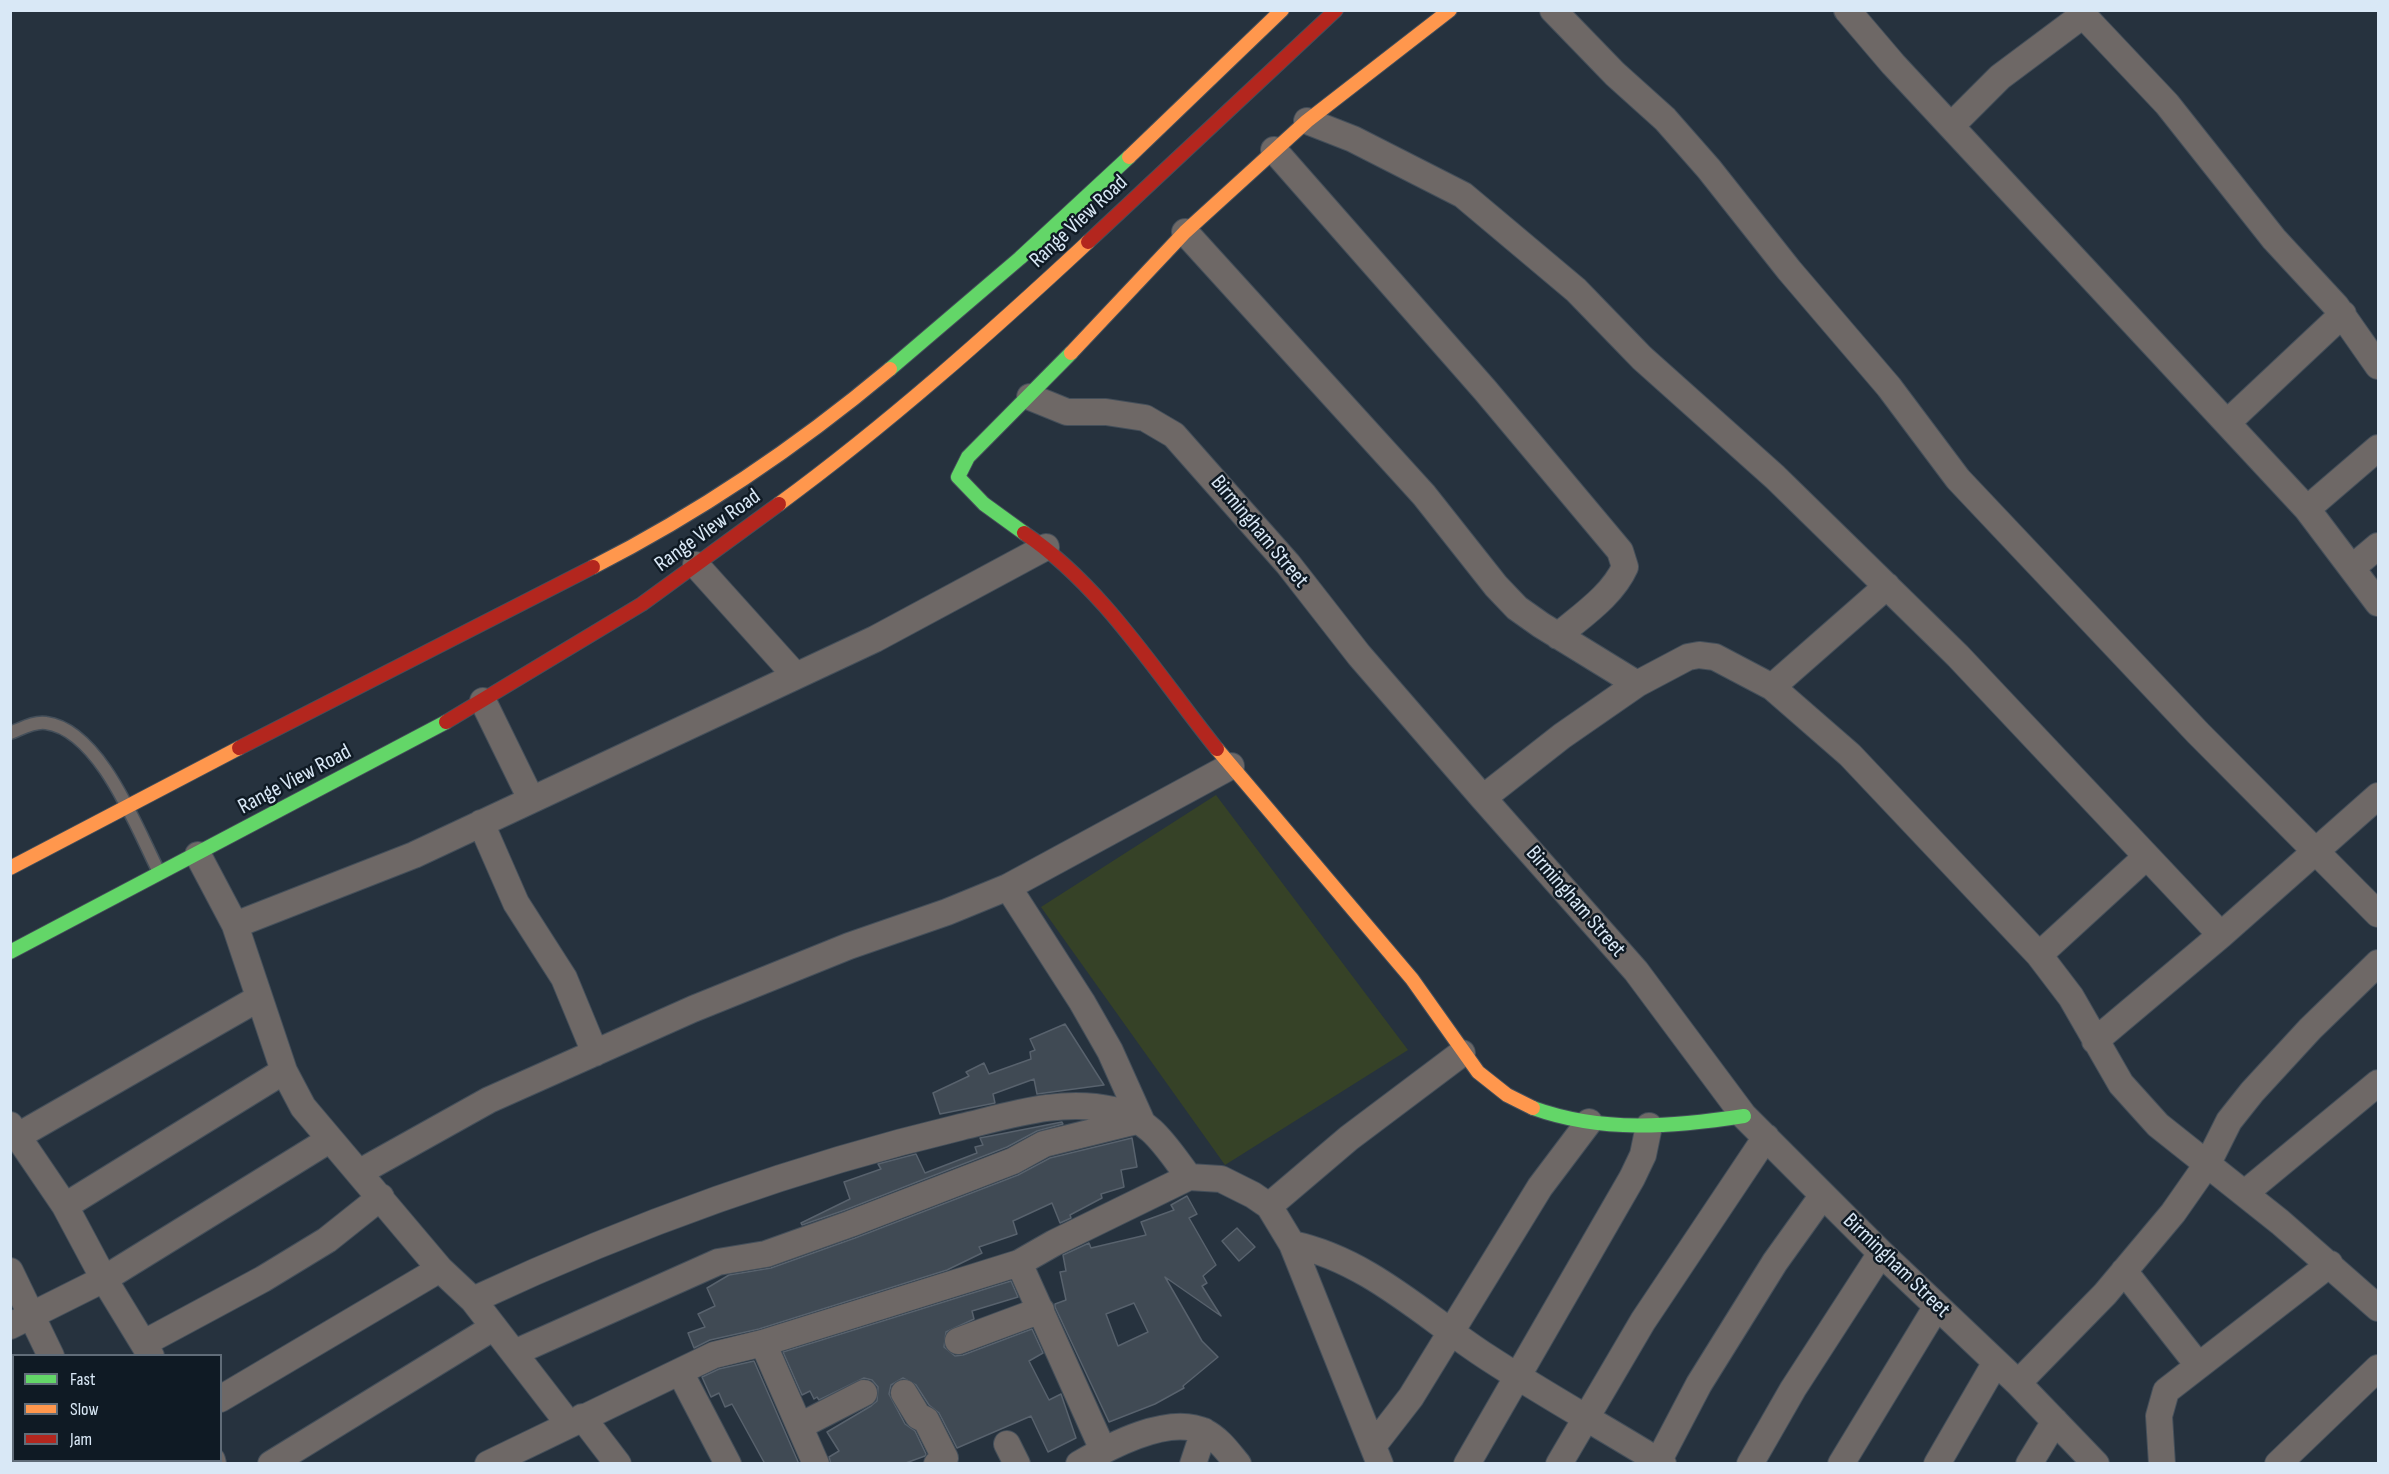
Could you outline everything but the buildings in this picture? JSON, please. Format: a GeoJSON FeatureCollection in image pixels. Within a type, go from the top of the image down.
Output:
{"type":"FeatureCollection","features":[{"type":"Feature","properties":{"kind":"main road","name":"Range View Road"},"geometry":{"type":"LineString","coordinates":[[10,868],[634,545],[736,485],[830,416],[1007,272],[1282,10]]}},
{"type":"Feature","properties":{"kind":"main road","name":"Range View Road"},"geometry":{"type":"LineString","coordinates":[[10,952],[421,737],[642,604],[853,449],[1023,303],[1336,10]]}},
{"type":"Feature","properties":{"kind":"main road"},"geometry":{"type":"LineString","coordinates":[[1450,10],[1307,122],[1185,232],[1030,397],[968,457],[957,476],[996,512],[1046,547],[1073,570],[1231,766],[1420,990],[1462,1053],[1504,1094],[1532,1107],[1614,1126],[1686,1125],[1744,1116]]}},
{"type":"Feature","properties":{"kind":"street"},"geometry":{"type":"LineString","coordinates":[[1553,10],[1615,74],[1665,119],[1709,169],[1789,270],[1889,387],[1958,479],[2198,733],[2319,851],[2379,914]]}},
{"type":"Feature","properties":{"kind":"street"},"geometry":{"type":"LineString","coordinates":[[1847,10],[1951,126],[2307,509],[2379,603]]}},
{"type":"Feature","properties":{"kind":"street"},"geometry":{"type":"LineString","coordinates":[[1951,126],[2000,77],[2082,13],[2167,104],[2274,239],[2343,314],[2379,366]]}},
{"type":"Feature","properties":{"kind":"street"},"geometry":{"type":"LineString","coordinates":[[1307,122],[1371,148],[1463,195],[1576,290],[1642,358],[1776,477],[1958,656],[2221,935]]}},
{"type":"Feature","properties":{"kind":"street"},"geometry":{"type":"LineString","coordinates":[[1274,150],[1485,390],[1620,551],[1625,567],[1621,575],[1598,602],[1558,636]]}},
{"type":"Feature","properties":{"kind":"street"},"geometry":{"type":"LineString","coordinates":[[1185,232],[1424,495],[1496,586],[1517,608],[1637,684]]}},
{"type":"Feature","properties":{"kind":"street"},"geometry":{"type":"LineString","coordinates":[[2228,422],[2343,314]]}},
{"type":"Feature","properties":{"kind":"street","name":"Birmingham Street"},"geometry":{"type":"LineString","coordinates":[[1030,397],[1067,412],[1106,412],[1145,418],[1174,435],[1288,564],[1359,655],[1636,970],[1744,1116],[1881,1252],[2019,1383],[2096,1464]]}},
{"type":"Feature","properties":{"kind":"street"},"geometry":{"type":"LineString","coordinates":[[2307,509],[2379,448]]}},
{"type":"Feature","properties":{"kind":"street"},"geometry":{"type":"LineString","coordinates":[[2353,567],[2379,546]]}},
{"type":"Feature","properties":{"kind":"street"},"geometry":{"type":"LineString","coordinates":[[235,925],[414,855],[964,594],[1046,547]]}},
{"type":"Feature","properties":{"kind":"street"},"geometry":{"type":"LineString","coordinates":[[696,565],[795,675]]}},
{"type":"Feature","properties":{"kind":"street"},"geometry":{"type":"LineString","coordinates":[[1772,687],[1887,586]]}},
{"type":"Feature","properties":{"kind":"street"},"geometry":{"type":"LineString","coordinates":[[1483,798],[1562,736],[1637,684],[1674,663],[1699,654],[1715,657],[1772,687],[1850,755],[2039,955],[2071,997],[2121,1084],[2151,1117],[2330,1264],[2379,1308]]}},
{"type":"Feature","properties":{"kind":"street"},"geometry":{"type":"LineString","coordinates":[[483,701],[531,799]]}},
{"type":"Feature","properties":{"kind":"street"},"geometry":{"type":"LineString","coordinates":[[360,1172],[489,1100],[595,1053],[849,946],[946,912],[1008,887],[1231,766]]}},
{"type":"Feature","properties":{"kind":"street"},"geometry":{"type":"LineString","coordinates":[[2095,1041],[2319,851],[2379,796]]}},
{"type":"Feature","properties":{"kind":"street"},"geometry":{"type":"LineString","coordinates":[[481,823],[516,903],[564,978],[595,1053]]}},
{"type":"Feature","properties":{"kind":"street"},"geometry":{"type":"LineString","coordinates":[[198,855],[235,925],[284,1071],[303,1107],[440,1269],[473,1300],[514,1353],[618,1464]]}},
{"type":"Feature","properties":{"kind":"street"},"geometry":{"type":"LineString","coordinates":[[2039,955],[2146,857]]}},
{"type":"Feature","properties":{"kind":"street"},"geometry":{"type":"LineString","coordinates":[[1008,887],[1082,1002],[1110,1051],[1141,1120]]}},
{"type":"Feature","properties":{"kind":"street"},"geometry":{"type":"LineString","coordinates":[[2019,1383],[2124,1271],[2173,1213],[2208,1163],[2229,1121],[2252,1092],[2310,1029],[2379,963]]}},
{"type":"Feature","properties":{"kind":"street"},"geometry":{"type":"LineString","coordinates":[[259,998],[14,1131],[65,1206],[104,1279],[148,1349],[327,1240],[381,1197]]}},
{"type":"Feature","properties":{"kind":"street"},"geometry":{"type":"LineString","coordinates":[[1269,1206],[1349,1138],[1462,1053]]}},
{"type":"Feature","properties":{"kind":"street"},"geometry":{"type":"LineString","coordinates":[[65,1206],[284,1071]]}},
{"type":"Feature","properties":{"kind":"street"},"geometry":{"type":"LineString","coordinates":[[2245,1193],[2379,1083]]}},
{"type":"Feature","properties":{"kind":"street"},"geometry":{"type":"LineString","coordinates":[[473,1300],[545,1266],[645,1227],[884,1146],[1040,1109],[1068,1106],[1112,1110],[1141,1120],[1157,1134],[1189,1177]]}},
{"type":"Feature","properties":{"kind":"street"},"geometry":{"type":"LineString","coordinates":[[514,1353],[718,1262],[766,1254],[850,1224],[1013,1161],[1044,1144],[1141,1120]]}},
{"type":"Feature","properties":{"kind":"street"},"geometry":{"type":"LineString","coordinates":[[1376,1455],[1449,1330],[1540,1187],[1589,1122]]}},
{"type":"Feature","properties":{"kind":"street"},"geometry":{"type":"LineString","coordinates":[[1467,1464],[1632,1178],[1643,1155],[1649,1126]]}},
{"type":"Feature","properties":{"kind":"street"},"geometry":{"type":"LineString","coordinates":[[1559,1464],[1642,1321],[1766,1137]]}},
{"type":"Feature","properties":{"kind":"street"},"geometry":{"type":"LineString","coordinates":[[22,1322],[104,1279],[329,1140]]}},
{"type":"Feature","properties":{"kind":"street"},"geometry":{"type":"LineString","coordinates":[[488,1464],[575,1420],[714,1355],[763,1343],[1019,1263],[1054,1243],[1189,1177],[1221,1179],[1269,1206],[1292,1244],[1376,1455]]}},
{"type":"Feature","properties":{"kind":"street"},"geometry":{"type":"LineString","coordinates":[[1292,1244],[1320,1250],[1370,1274],[1519,1376],[1659,1463],[1699,1384],[1775,1262],[1823,1195]]}},
{"type":"Feature","properties":{"kind":"street"},"geometry":{"type":"LineString","coordinates":[[1750,1464],[1793,1389],[1881,1252]]}},
{"type":"Feature","properties":{"kind":"street"},"geometry":{"type":"LineString","coordinates":[[1019,1263],[1103,1450]]}},
{"type":"Feature","properties":{"kind":"street"},"geometry":{"type":"LineString","coordinates":[[2162,1464],[2159,1416],[2163,1399],[2176,1382],[2330,1264]]}},
{"type":"Feature","properties":{"kind":"street"},"geometry":{"type":"LineString","coordinates":[[222,1398],[440,1269]]}},
{"type":"Feature","properties":{"kind":"street"},"geometry":{"type":"LineString","coordinates":[[10,1271],[22,1322],[49,1354]]}},
{"type":"Feature","properties":{"kind":"street"},"geometry":{"type":"LineString","coordinates":[[2124,1271],[2198,1365]]}},
{"type":"Feature","properties":{"kind":"street"},"geometry":{"type":"LineString","coordinates":[[1841,1464],[1937,1306]]}},
{"type":"Feature","properties":{"kind":"street"},"geometry":{"type":"LineString","coordinates":[[958,1341],[1041,1310]]}},
{"type":"Feature","properties":{"kind":"street"},"geometry":{"type":"LineString","coordinates":[[271,1464],[494,1327]]}},
{"type":"Feature","properties":{"kind":"street"},"geometry":{"type":"LineString","coordinates":[[763,1343],[816,1464]]}},
{"type":"Feature","properties":{"kind":"street"},"geometry":{"type":"LineString","coordinates":[[1937,1464],[1996,1362]]}},
{"type":"Feature","properties":{"kind":"street"},"geometry":{"type":"LineString","coordinates":[[2278,1464],[2379,1368]]}},
{"type":"Feature","properties":{"kind":"street"},"geometry":{"type":"LineString","coordinates":[[680,1372],[728,1464]]}},
{"type":"Feature","properties":{"kind":"street"},"geometry":{"type":"LineString","coordinates":[[904,1393],[918,1416],[926,1420],[945,1458],[937,1464]]}},
{"type":"Feature","properties":{"kind":"street"},"geometry":{"type":"LineString","coordinates":[[800,1426],[864,1394]]}},
{"type":"Feature","properties":{"kind":"street"},"geometry":{"type":"LineString","coordinates":[[2029,1464],[2055,1421]]}},
{"type":"Feature","properties":{"kind":"street"},"geometry":{"type":"LineString","coordinates":[[1079,1464],[1103,1450],[1171,1426],[1183,1425],[1204,1431],[1219,1441],[1238,1464]]}},
{"type":"Feature","properties":{"kind":"street"},"geometry":{"type":"LineString","coordinates":[[1193,1464],[1204,1431]]}},
{"type":"Feature","properties":{"kind":"lane"},"geometry":{"type":"LineString","coordinates":[[10,733],[45,723],[66,730],[100,761],[126,806],[160,874]]}},
{"type":"Feature","properties":{"kind":"green space"},"geometry":{"type":"Polygon","coordinates":[[[1216,795],[1408,1050],[1225,1165],[1041,907],[1216,795]]]}},
{"type":"Feature","properties":{"kind":"traffic: fast"},"geometry":{"type":"LineString","coordinates":[[890,369],[1020,258],[1129,157]]}},
{"type":"Feature","properties":{"kind":"traffic: fast"},"geometry":{"type":"LineString","coordinates":[[1024,533],[984,504],[958,477],[968,457],[1071,353]]}},
{"type":"Feature","properties":{"kind":"traffic: fast"},"geometry":{"type":"LineString","coordinates":[[10,952],[446,722]]}},
{"type":"Feature","properties":{"kind":"traffic: fast"},"geometry":{"type":"LineString","coordinates":[[1533,1108],[1585,1121],[1638,1126],[1691,1123],[1744,1116]]}},
{"type":"Feature","properties":{"kind":"traffic: slow"},"geometry":{"type":"LineString","coordinates":[[1129,157],[1282,10]]}},
{"type":"Feature","properties":{"kind":"traffic: slow"},"geometry":{"type":"LineString","coordinates":[[1071,353],[1185,232],[1307,121],[1450,10]]}},
{"type":"Feature","properties":{"kind":"traffic: slow"},"geometry":{"type":"LineString","coordinates":[[779,504],[820,474],[937,378],[1088,242]]}},
{"type":"Feature","properties":{"kind":"traffic: slow"},"geometry":{"type":"LineString","coordinates":[[593,567],[671,524],[747,477],[820,425],[890,369]]}},
{"type":"Feature","properties":{"kind":"traffic: slow"},"geometry":{"type":"LineString","coordinates":[[10,868],[239,748]]}},
{"type":"Feature","properties":{"kind":"traffic: slow"},"geometry":{"type":"LineString","coordinates":[[1217,749],[1412,979],[1478,1072],[1507,1095],[1533,1108]]}},
{"type":"Feature","properties":{"kind":"traffic: jam"},"geometry":{"type":"LineString","coordinates":[[1088,242],[1336,10]]}},
{"type":"Feature","properties":{"kind":"traffic: jam"},"geometry":{"type":"LineString","coordinates":[[446,722],[642,604],[779,504]]}},
{"type":"Feature","properties":{"kind":"traffic: jam"},"geometry":{"type":"LineString","coordinates":[[1024,533],[1053,555],[1104,605],[1217,749]]}},
{"type":"Feature","properties":{"kind":"traffic: jam"},"geometry":{"type":"LineString","coordinates":[[239,748],[593,567]]}}]}
